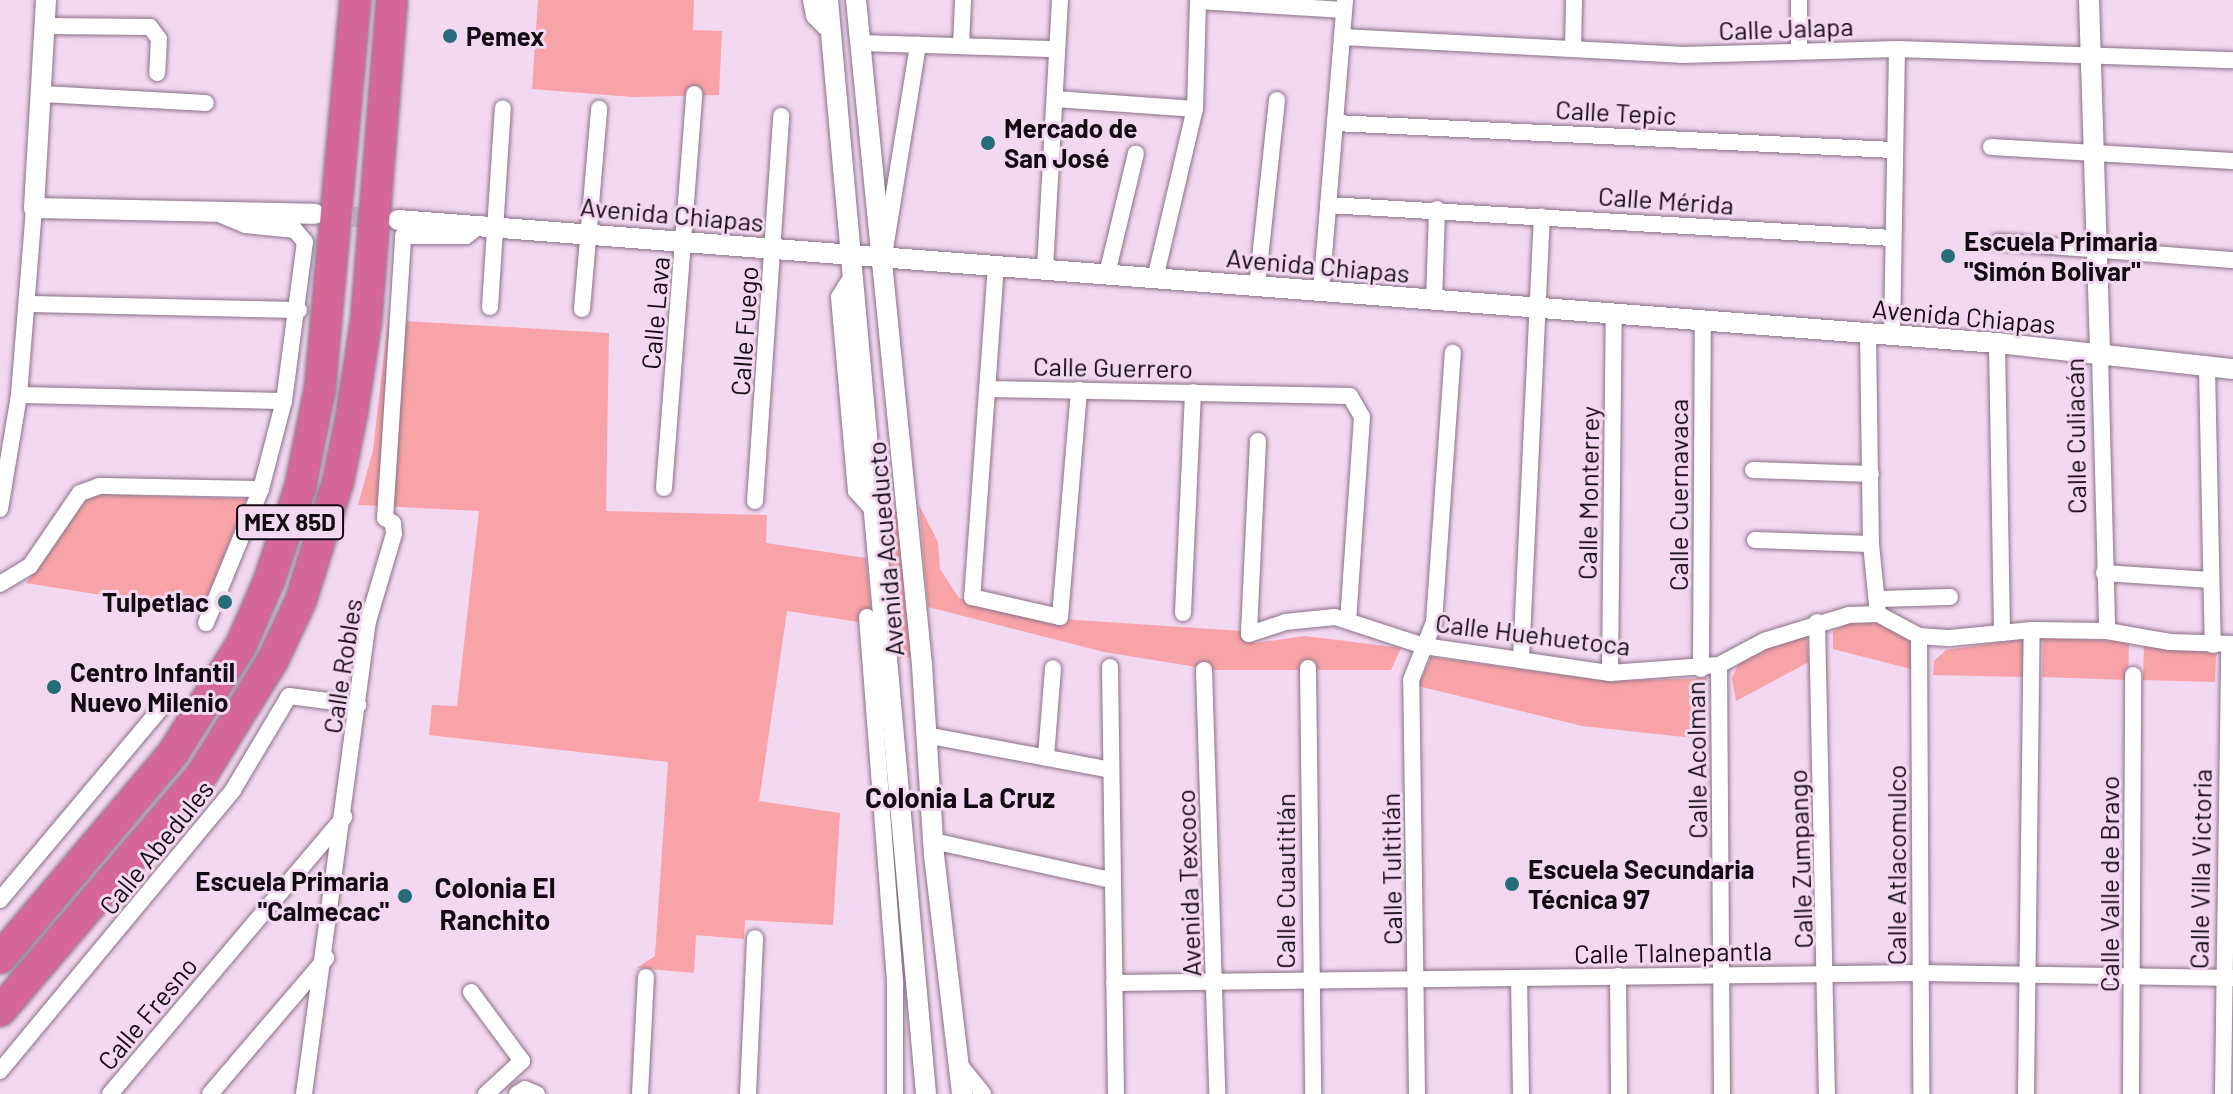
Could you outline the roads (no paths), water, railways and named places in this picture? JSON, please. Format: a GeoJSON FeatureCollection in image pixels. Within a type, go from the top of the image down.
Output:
{"type":"FeatureCollection","features":[{"type":"Feature","properties":{"kind":"highway","name":"MEX 85D"},"geometry":{"type":"LineString","coordinates":[[0,958],[173,753],[241,645],[269,581],[300,488],[320,388],[355,0]]}},
{"type":"Feature","properties":{"kind":"highway","name":"MEX 85D"},"geometry":{"type":"LineString","coordinates":[[0,1011],[203,773],[273,660],[301,600],[338,482],[366,322],[392,0]]}},
{"type":"Feature","properties":{"kind":"street"},"geometry":{"type":"LineString","coordinates":[[0,509],[6,438],[19,395],[28,304],[43,94],[46,0]]}},
{"type":"Feature","properties":{"kind":"street"},"geometry":{"type":"LineString","coordinates":[[811,0],[814,16],[831,33]]}},
{"type":"Feature","properties":{"kind":"street","name":"Avenida Acueducto"},"geometry":{"type":"LineString","coordinates":[[828,0],[891,672],[926,1094]]}},
{"type":"Feature","properties":{"kind":"street","name":"Avenida Acueducto"},"geometry":{"type":"LineString","coordinates":[[856,0],[884,256],[922,665],[933,841],[962,1094]]}},
{"type":"Feature","properties":{"kind":"street"},"geometry":{"type":"LineString","coordinates":[[961,46],[963,0]]}},
{"type":"Feature","properties":{"kind":"street"},"geometry":{"type":"LineString","coordinates":[[1045,268],[1060,0]]}},
{"type":"Feature","properties":{"kind":"street"},"geometry":{"type":"LineString","coordinates":[[1573,49],[1574,0]]}},
{"type":"Feature","properties":{"kind":"street"},"geometry":{"type":"LineString","coordinates":[[1799,0],[1799,51]]}},
{"type":"Feature","properties":{"kind":"street","name":"Calle Culiacán"},"geometry":{"type":"LineString","coordinates":[[2089,0],[2107,631]]}},
{"type":"Feature","properties":{"kind":"street"},"geometry":{"type":"LineString","coordinates":[[1155,279],[1195,109],[1198,1],[1344,5],[1321,292]]}},
{"type":"Feature","properties":{"kind":"street"},"geometry":{"type":"LineString","coordinates":[[45,26],[150,27],[159,39],[157,73]]}},
{"type":"Feature","properties":{"kind":"street","name":"Calle Jalapa"},"geometry":{"type":"LineString","coordinates":[[1342,37],[1681,55],[1897,49],[2233,60]]}},
{"type":"Feature","properties":{"kind":"street"},"geometry":{"type":"LineString","coordinates":[[861,43],[1057,49]]}},
{"type":"Feature","properties":{"kind":"street"},"geometry":{"type":"LineString","coordinates":[[884,256],[918,45]]}},
{"type":"Feature","properties":{"kind":"street"},"geometry":{"type":"LineString","coordinates":[[1892,335],[1897,49]]}},
{"type":"Feature","properties":{"kind":"street"},"geometry":{"type":"LineString","coordinates":[[43,94],[206,103]]}},
{"type":"Feature","properties":{"kind":"street","name":"Calle Lava"},"geometry":{"type":"LineString","coordinates":[[664,488],[686,240],[694,94]]}},
{"type":"Feature","properties":{"kind":"street"},"geometry":{"type":"LineString","coordinates":[[1056,99],[1195,109]]}},
{"type":"Feature","properties":{"kind":"street"},"geometry":{"type":"LineString","coordinates":[[1257,287],[1277,100]]}},
{"type":"Feature","properties":{"kind":"street"},"geometry":{"type":"LineString","coordinates":[[490,307],[488,224],[503,108]]}},
{"type":"Feature","properties":{"kind":"street"},"geometry":{"type":"LineString","coordinates":[[582,309],[599,109]]}},
{"type":"Feature","properties":{"kind":"street","name":"Calle Fuego"},"geometry":{"type":"LineString","coordinates":[[755,501],[781,116]]}},
{"type":"Feature","properties":{"kind":"street","name":"Calle Tepic"},"geometry":{"type":"LineString","coordinates":[[1335,123],[1894,150]]}},
{"type":"Feature","properties":{"kind":"street"},"geometry":{"type":"LineString","coordinates":[[1991,147],[2233,161]]}},
{"type":"Feature","properties":{"kind":"street"},"geometry":{"type":"LineString","coordinates":[[1107,274],[1136,153]]}},
{"type":"Feature","properties":{"kind":"street","name":"Calle Mérida"},"geometry":{"type":"LineString","coordinates":[[1328,205],[1892,238]]}},
{"type":"Feature","properties":{"kind":"street"},"geometry":{"type":"LineString","coordinates":[[34,208],[315,214]]}},
{"type":"Feature","properties":{"kind":"street"},"geometry":{"type":"LineString","coordinates":[[1434,301],[1437,209]]}},
{"type":"Feature","properties":{"kind":"street"},"geometry":{"type":"LineString","coordinates":[[206,623],[261,489],[284,401],[299,310],[302,235],[227,221],[212,210]]}},
{"type":"Feature","properties":{"kind":"street"},"geometry":{"type":"LineString","coordinates":[[1521,659],[1542,216]]}},
{"type":"Feature","properties":{"kind":"street","name":"Avenida Chiapas"},"geometry":{"type":"LineString","coordinates":[[398,220],[686,240],[774,249],[853,263],[884,256],[1997,343],[2233,369]]}},
{"type":"Feature","properties":{"kind":"street","name":"Calle Robles"},"geometry":{"type":"LineString","coordinates":[[304,1094],[326,957],[367,625],[394,534],[393,523],[385,518],[403,236],[466,236],[488,224]]}},
{"type":"Feature","properties":{"kind":"street"},"geometry":{"type":"LineString","coordinates":[[1998,242],[2096,254],[2233,260]]}},
{"type":"Feature","properties":{"kind":"street"},"geometry":{"type":"LineString","coordinates":[[996,265],[972,597],[1060,617],[1079,390]]}},
{"type":"Feature","properties":{"kind":"street"},"geometry":{"type":"LineString","coordinates":[[28,304],[299,310]]}},
{"type":"Feature","properties":{"kind":"street","name":"Calle Monterrey"},"geometry":{"type":"LineString","coordinates":[[1610,673],[1614,314]]}},
{"type":"Feature","properties":{"kind":"street","name":"Calle Cuernavaca"},"geometry":{"type":"LineString","coordinates":[[1701,669],[1703,321]]}},
{"type":"Feature","properties":{"kind":"street"},"geometry":{"type":"LineString","coordinates":[[1868,333],[1871,544],[1878,607],[1919,636],[2032,630],[2107,631],[2225,644]]}},
{"type":"Feature","properties":{"kind":"street"},"geometry":{"type":"LineString","coordinates":[[1997,343],[2002,633]]}},
{"type":"Feature","properties":{"kind":"street","name":"Calle Tultitlán"},"geometry":{"type":"LineString","coordinates":[[1417,1094],[1411,680],[1434,622],[1453,353]]}},
{"type":"Feature","properties":{"kind":"street","name":"Calle Villa Victoria"},"geometry":{"type":"LineString","coordinates":[[2207,368],[2211,580],[2225,644],[2227,978],[2223,1094]]}},
{"type":"Feature","properties":{"kind":"street","name":"Calle Guerrero"},"geometry":{"type":"LineString","coordinates":[[989,389],[1340,395],[1358,402],[1362,417],[1348,620]]}},
{"type":"Feature","properties":{"kind":"street"},"geometry":{"type":"LineString","coordinates":[[1183,613],[1193,392]]}},
{"type":"Feature","properties":{"kind":"street"},"geometry":{"type":"LineString","coordinates":[[19,395],[284,401]]}},
{"type":"Feature","properties":{"kind":"street","name":"Calle Huehuetoca"},"geometry":{"type":"LineString","coordinates":[[1258,441],[1249,634],[1285,622],[1348,620],[1424,646],[1610,673],[1701,669],[1719,665],[1817,622],[1878,607],[1950,597]]}},
{"type":"Feature","properties":{"kind":"street"},"geometry":{"type":"LineString","coordinates":[[1753,470],[1871,474]]}},
{"type":"Feature","properties":{"kind":"street"},"geometry":{"type":"LineString","coordinates":[[0,584],[30,566],[80,493],[99,486],[261,489]]}},
{"type":"Feature","properties":{"kind":"street"},"geometry":{"type":"LineString","coordinates":[[1755,540],[1871,544]]}},
{"type":"Feature","properties":{"kind":"street"},"geometry":{"type":"LineString","coordinates":[[2104,573],[2211,580]]}},
{"type":"Feature","properties":{"kind":"street","name":"Avenida Acueducto"},"geometry":{"type":"LineString","coordinates":[[867,617],[895,985],[895,1094]]}},
{"type":"Feature","properties":{"kind":"street","name":"Calle Zumpango"},"geometry":{"type":"LineString","coordinates":[[1817,622],[1828,973],[1827,1094]]}},
{"type":"Feature","properties":{"kind":"street"},"geometry":{"type":"LineString","coordinates":[[2026,1094],[2025,975],[2032,630]]}},
{"type":"Feature","properties":{"kind":"street","name":"Calle Atlacomulco"},"geometry":{"type":"LineString","coordinates":[[1919,636],[1921,1094]]}},
{"type":"Feature","properties":{"kind":"street","name":"Calle Acolman"},"geometry":{"type":"LineString","coordinates":[[1719,665],[1722,1094]]}},
{"type":"Feature","properties":{"kind":"street"},"geometry":{"type":"LineString","coordinates":[[1110,667],[1116,1094]]}},
{"type":"Feature","properties":{"kind":"street"},"geometry":{"type":"LineString","coordinates":[[1046,757],[1053,668]]}},
{"type":"Feature","properties":{"kind":"street","name":"Calle Cuautitlán"},"geometry":{"type":"LineString","coordinates":[[1308,668],[1313,1094]]}},
{"type":"Feature","properties":{"kind":"street","name":"Avenida Texcoco"},"geometry":{"type":"LineString","coordinates":[[1204,670],[1216,981],[1217,1094]]}},
{"type":"Feature","properties":{"kind":"street","name":"Calle Valle de Bravo"},"geometry":{"type":"LineString","coordinates":[[2131,1094],[2133,675]]}},
{"type":"Feature","properties":{"kind":"street","name":"Calle Abedules"},"geometry":{"type":"LineString","coordinates":[[0,1070],[233,790],[289,696],[358,705]]}},
{"type":"Feature","properties":{"kind":"street"},"geometry":{"type":"LineString","coordinates":[[0,900],[163,706]]}},
{"type":"Feature","properties":{"kind":"street"},"geometry":{"type":"LineString","coordinates":[[926,735],[1111,770]]}},
{"type":"Feature","properties":{"kind":"street","name":"Calle Fresno"},"geometry":{"type":"LineString","coordinates":[[110,1094],[344,816]]}},
{"type":"Feature","properties":{"kind":"street"},"geometry":{"type":"LineString","coordinates":[[933,841],[1111,880]]}},
{"type":"Feature","properties":{"kind":"street"},"geometry":{"type":"LineString","coordinates":[[748,1094],[755,938]]}},
{"type":"Feature","properties":{"kind":"street"},"geometry":{"type":"LineString","coordinates":[[210,1094],[326,957]]}},
{"type":"Feature","properties":{"kind":"street","name":"Calle Tlalnepantla"},"geometry":{"type":"LineString","coordinates":[[1114,983],[1828,973],[2227,978]]}},
{"type":"Feature","properties":{"kind":"street"},"geometry":{"type":"LineString","coordinates":[[1618,976],[1619,1094]]}},
{"type":"Feature","properties":{"kind":"street"},"geometry":{"type":"LineString","coordinates":[[640,1094],[646,977]]}},
{"type":"Feature","properties":{"kind":"street"},"geometry":{"type":"LineString","coordinates":[[1519,978],[1521,1094]]}},
{"type":"Feature","properties":{"kind":"street"},"geometry":{"type":"LineString","coordinates":[[471,992],[521,1057],[521,1065],[486,1094]]}},
{"type":"Feature","properties":{"kind":"street"},"geometry":{"type":"LineString","coordinates":[[959,1064],[983,1094]]}},
{"type":"Feature","properties":{"kind":"street"},"geometry":{"type":"LineString","coordinates":[[222,1094],[225,1075]]}},
{"type":"Feature","properties":{"kind":"street"},"geometry":{"type":"LineString","coordinates":[[509,1075],[525,1093]]}},
{"type":"Feature","properties":{"kind":"tunnel"},"geometry":{"type":"LineString","coordinates":[[323,215],[387,219]]}},
{"type":"Feature","properties":{"kind":"place","name":"Pemex"},"geometry":{"type":"Point","coordinates":[450,36]}},
{"type":"Feature","properties":{"kind":"place","name":"Mercado de San José"},"geometry":{"type":"Point","coordinates":[988,143]}},
{"type":"Feature","properties":{"kind":"place","name":"Escuela Primaria \"Simón Bolivar\""},"geometry":{"type":"Point","coordinates":[1948,256]}},
{"type":"Feature","properties":{"kind":"place","name":"Tulpetlac"},"geometry":{"type":"Point","coordinates":[225,602]}},
{"type":"Feature","properties":{"kind":"place","name":"Centro Infantil Nuevo Milenio"},"geometry":{"type":"Point","coordinates":[54,687]}},
{"type":"Feature","properties":{"kind":"place","name":"Escuela Secundaria Técnica 97"},"geometry":{"type":"Point","coordinates":[1512,884]}},
{"type":"Feature","properties":{"kind":"place","name":"Escuela Primaria \"Calmecac\""},"geometry":{"type":"Point","coordinates":[405,896]}},
{"type":"Feature","properties":{"kind":"district","name":"Colonia La Cruz"},"geometry":{"type":"Point","coordinates":[960,797]}},
{"type":"Feature","properties":{"kind":"district","name":"Colonia El Ranchito"},"geometry":{"type":"Point","coordinates":[495,903]}}]}
